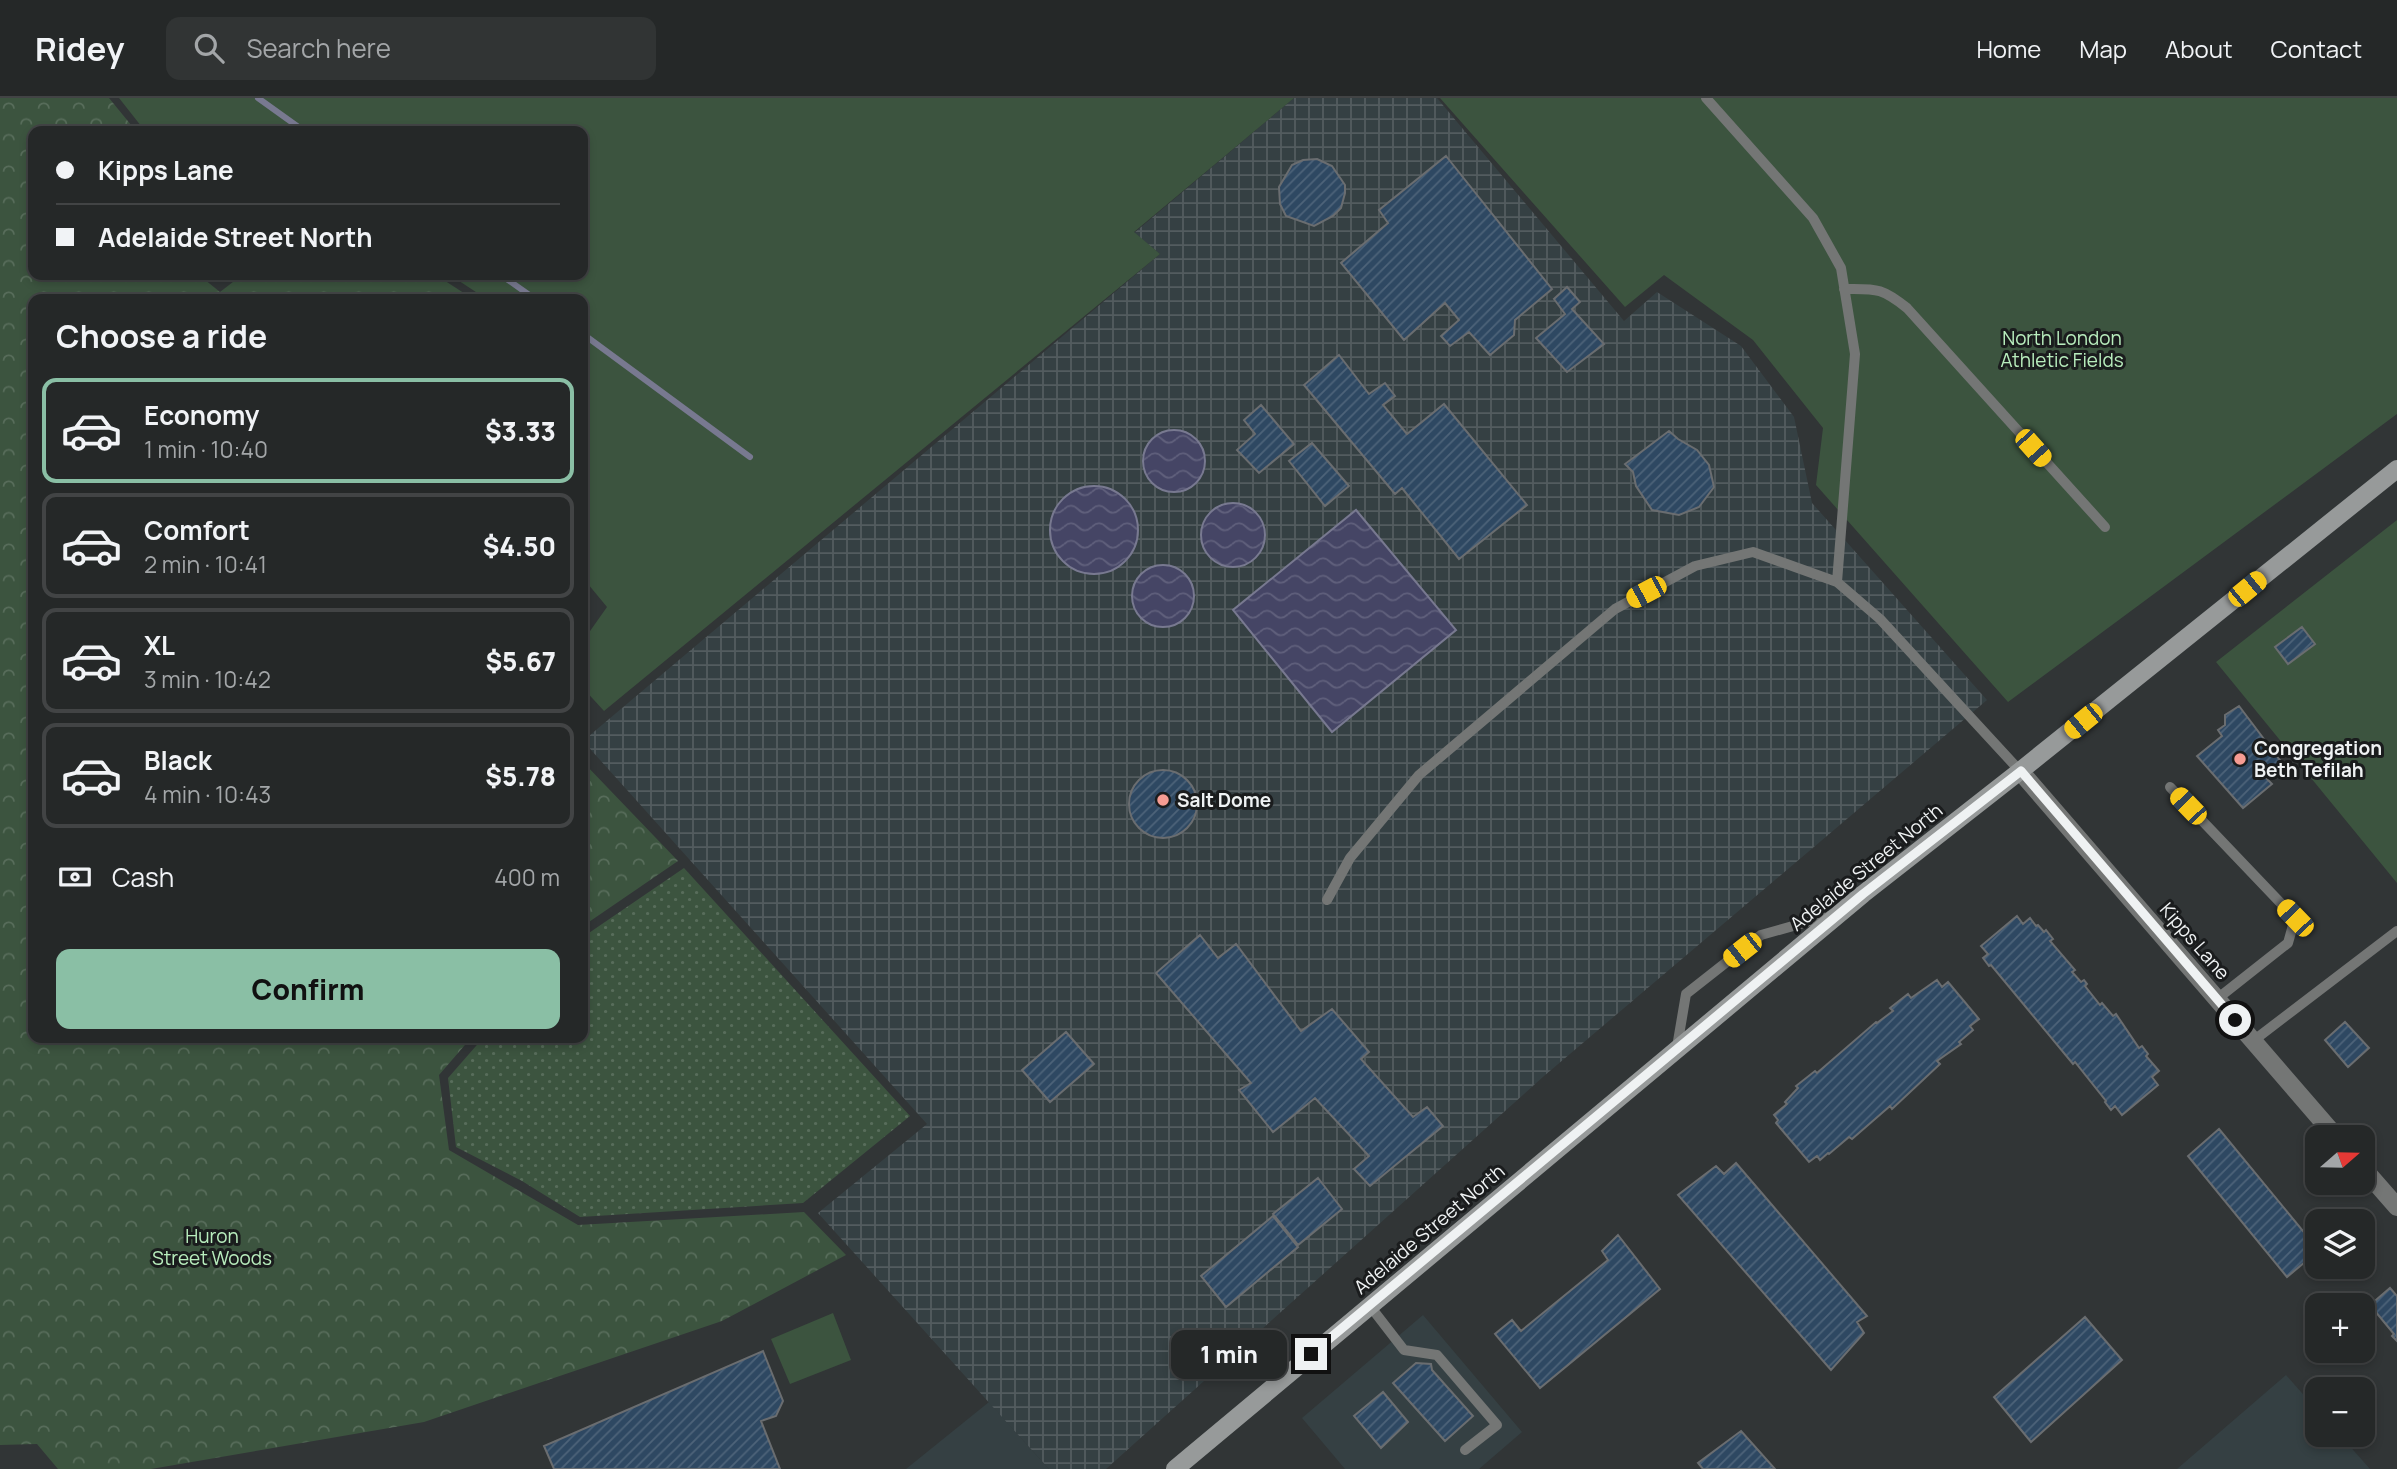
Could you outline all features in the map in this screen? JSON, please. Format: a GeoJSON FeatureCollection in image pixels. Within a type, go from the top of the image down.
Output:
{"type":"FeatureCollection","features":[{"type":"Feature","properties":{"kind":"main road","name":"Adelaide Street North"},"geometry":{"type":"LineString","coordinates":[[1175,1469],[1840,913],[2397,469]]}},
{"type":"Feature","properties":{"kind":"street","name":"Kipps Lane"},"geometry":{"type":"LineString","coordinates":[[2021,771],[2326,1125]]}},
{"type":"Feature","properties":{"kind":"street"},"geometry":{"type":"LineString","coordinates":[[2375,1182],[2397,1207]]}},
{"type":"Feature","properties":{"kind":"lane"},"geometry":{"type":"LineString","coordinates":[[1706,98],[1812,218],[1841,268],[1855,354],[1837,582]]}},
{"type":"Feature","properties":{"kind":"lane"},"geometry":{"type":"LineString","coordinates":[[1844,289],[1888,292],[1906,308],[2105,527]]}},
{"type":"Feature","properties":{"kind":"lane"},"geometry":{"type":"LineString","coordinates":[[1327,900],[1350,859],[1419,775],[1615,609],[1695,566],[1753,552],[1837,582],[1880,619],[2021,771]]}},
{"type":"Feature","properties":{"kind":"lane"},"geometry":{"type":"LineString","coordinates":[[2170,787],[2295,918],[2288,943],[2217,999]]}},
{"type":"Feature","properties":{"kind":"lane"},"geometry":{"type":"LineString","coordinates":[[1676,1049],[1686,994],[1761,935],[1840,913]]}},
{"type":"Feature","properties":{"kind":"lane"},"geometry":{"type":"LineString","coordinates":[[2253,1041],[2397,931]]}},
{"type":"Feature","properties":{"kind":"lane"},"geometry":{"type":"LineString","coordinates":[[1370,1306],[1404,1350],[1437,1355],[1497,1425],[1465,1450]]}},
{"type":"Feature","properties":{"kind":"shaded area"},"geometry":{"type":"Polygon","coordinates":[[[1294,98],[1437,98],[1624,321],[1657,292],[1741,346],[1794,417],[1812,503],[1987,700],[1544,1076],[1106,1469],[1049,1469],[818,1213],[927,1124],[588,747],[588,737],[1160,254],[1134,233],[1294,98]]]}},
{"type":"Feature","properties":{"kind":"shaded area"},"geometry":{"type":"Polygon","coordinates":[[[1423,1315],[1522,1432],[1479,1469],[1345,1469],[1302,1418],[1423,1315]]]}},
{"type":"Feature","properties":{"kind":"shaded area"},"geometry":{"type":"Polygon","coordinates":[[[2286,1375],[2305,1396],[2305,1447],[2351,1447],[2370,1469],[2177,1469],[2286,1375]]]}},
{"type":"Feature","properties":{"kind":"shaded area"},"geometry":{"type":"Polygon","coordinates":[[[989,1402],[1049,1469],[906,1469],[989,1402]]]}},
{"type":"Feature","properties":{"kind":"green space","name":"Huron Street Woods"},"geometry":{"type":"Polygon","coordinates":[[[0,98],[109,98],[132,126],[28,126],[28,280],[205,280],[220,292],[236,280],[444,280],[465,294],[28,294],[28,1043],[467,1043],[439,1075],[449,1150],[578,1225],[804,1212],[846,1255],[722,1321],[424,1422],[151,1469],[58,1469],[37,1444],[0,1445],[0,98]]]}},
{"type":"Feature","properties":{"kind":"green space"},"geometry":{"type":"Polygon","coordinates":[[[119,98],[1294,98],[1134,232],[1160,254],[604,711],[588,693],[588,634],[607,607],[588,584],[588,294],[479,294],[458,280],[588,280],[588,126],[141,126],[119,98]]]}},
{"type":"Feature","properties":{"kind":"green space","name":"North London Athletic Fields"},"geometry":{"type":"Polygon","coordinates":[[[1440,98],[2397,98],[2397,414],[2008,702],[1816,485],[1823,428],[1753,340],[1664,275],[1625,307],[1440,98]]]}},
{"type":"Feature","properties":{"kind":"green space"},"geometry":{"type":"Polygon","coordinates":[[[2397,520],[2397,883],[2216,662],[2397,520]]]}},
{"type":"Feature","properties":{"kind":"green space"},"geometry":{"type":"Polygon","coordinates":[[[588,767],[678,861],[588,923],[588,767]]]}},
{"type":"Feature","properties":{"kind":"green space"},"geometry":{"type":"Polygon","coordinates":[[[684,868],[910,1116],[803,1203],[580,1217],[522,1181],[456,1147],[448,1078],[479,1043],[588,1043],[588,934],[684,868]]]}},
{"type":"Feature","properties":{"kind":"green space"},"geometry":{"type":"Polygon","coordinates":[[[833,1313],[851,1360],[790,1384],[771,1339],[833,1313]]]}},
{"type":"Feature","properties":{"kind":"water"},"geometry":{"type":"Polygon","coordinates":[[[1174,430],[1186,432],[1196,439],[1203,449],[1203,473],[1196,483],[1186,490],[1174,492],[1162,490],[1152,483],[1145,473],[1143,461],[1145,449],[1152,439],[1162,432],[1174,430]]]}},
{"type":"Feature","properties":{"kind":"water"},"geometry":{"type":"Polygon","coordinates":[[[1094,486],[1111,490],[1125,499],[1134,513],[1138,530],[1134,547],[1125,561],[1111,570],[1094,574],[1077,570],[1063,561],[1054,547],[1050,530],[1054,513],[1063,499],[1077,490],[1094,486]]]}},
{"type":"Feature","properties":{"kind":"water"},"geometry":{"type":"Polygon","coordinates":[[[1233,503],[1251,509],[1259,517],[1265,535],[1259,553],[1251,561],[1233,567],[1215,561],[1207,553],[1201,535],[1207,517],[1215,509],[1233,503]]]}},
{"type":"Feature","properties":{"kind":"water"},"geometry":{"type":"Polygon","coordinates":[[[1356,510],[1456,630],[1332,732],[1233,610],[1356,510]]]}},
{"type":"Feature","properties":{"kind":"water"},"geometry":{"type":"Polygon","coordinates":[[[1157,565],[1169,565],[1185,574],[1192,584],[1192,608],[1185,618],[1169,627],[1157,627],[1146,622],[1137,613],[1132,602],[1132,590],[1137,579],[1146,570],[1157,565]]]}},
{"type":"Feature","properties":{"kind":"building"},"geometry":{"type":"Polygon","coordinates":[[[1446,156],[1552,289],[1515,320],[1514,335],[1490,355],[1469,332],[1450,346],[1441,336],[1459,320],[1445,303],[1404,340],[1341,263],[1388,223],[1379,210],[1446,156]]]}},
{"type":"Feature","properties":{"kind":"building"},"geometry":{"type":"Polygon","coordinates":[[[1317,159],[1332,166],[1345,185],[1345,193],[1341,208],[1333,216],[1314,226],[1286,216],[1280,204],[1279,187],[1292,165],[1303,160],[1317,159]]]}},
{"type":"Feature","properties":{"kind":"building"},"geometry":{"type":"Polygon","coordinates":[[[1567,287],[1580,302],[1572,309],[1604,344],[1567,372],[1536,338],[1565,314],[1554,299],[1567,287]]]}},
{"type":"Feature","properties":{"kind":"building"},"geometry":{"type":"Polygon","coordinates":[[[1339,355],[1369,394],[1385,383],[1395,396],[1383,405],[1407,434],[1444,404],[1527,505],[1459,559],[1402,488],[1395,494],[1304,385],[1339,355]]]}},
{"type":"Feature","properties":{"kind":"building"},"geometry":{"type":"Polygon","coordinates":[[[1261,405],[1294,444],[1259,473],[1237,450],[1255,434],[1244,420],[1261,405]]]}},
{"type":"Feature","properties":{"kind":"building"},"geometry":{"type":"Polygon","coordinates":[[[1669,431],[1697,450],[1709,465],[1714,487],[1699,507],[1679,515],[1652,510],[1636,486],[1633,472],[1625,464],[1669,431]]]}},
{"type":"Feature","properties":{"kind":"building"},"geometry":{"type":"Polygon","coordinates":[[[1312,443],[1349,486],[1325,506],[1289,461],[1312,443]]]}},
{"type":"Feature","properties":{"kind":"building"},"geometry":{"type":"Polygon","coordinates":[[[2302,627],[2315,644],[2288,664],[2275,647],[2302,627]]]}},
{"type":"Feature","properties":{"kind":"building","name":"Congregation Beth Tefilah"},"geometry":{"type":"Polygon","coordinates":[[[2239,706],[2282,763],[2266,778],[2272,784],[2243,808],[2197,756],[2222,736],[2218,730],[2225,725],[2225,715],[2239,706]]]}},
{"type":"Feature","properties":{"kind":"building","name":"Salt Dome"},"geometry":{"type":"Polygon","coordinates":[[[1163,770],[1176,773],[1187,780],[1194,791],[1197,804],[1194,817],[1187,828],[1176,835],[1163,838],[1150,835],[1139,828],[1132,817],[1129,804],[1132,791],[1139,780],[1150,773],[1163,770]]]}},
{"type":"Feature","properties":{"kind":"building"},"geometry":{"type":"Polygon","coordinates":[[[2017,916],[2023,924],[2030,918],[2044,932],[2046,930],[2053,939],[2050,941],[2075,970],[2072,972],[2081,982],[2084,980],[2087,984],[2085,986],[2100,1005],[2102,1003],[2113,1016],[2116,1014],[2139,1048],[2142,1046],[2148,1054],[2146,1056],[2159,1071],[2152,1077],[2158,1085],[2122,1115],[2115,1106],[2111,1110],[2075,1062],[2073,1064],[1983,958],[1988,954],[1981,946],[2017,916]]]}},
{"type":"Feature","properties":{"kind":"building"},"geometry":{"type":"Polygon","coordinates":[[[1200,935],[1218,958],[1236,944],[1301,1031],[1332,1009],[1369,1052],[1361,1059],[1413,1117],[1427,1107],[1443,1126],[1370,1186],[1354,1169],[1369,1156],[1315,1098],[1273,1132],[1239,1090],[1251,1083],[1156,973],[1200,935]]]}},
{"type":"Feature","properties":{"kind":"building"},"geometry":{"type":"Polygon","coordinates":[[[1937,980],[1942,987],[1948,982],[1979,1019],[1970,1026],[1973,1030],[1959,1042],[1961,1044],[1937,1061],[1940,1064],[1892,1109],[1890,1106],[1852,1139],[1849,1137],[1820,1160],[1817,1156],[1809,1162],[1776,1123],[1778,1120],[1774,1115],[1787,1104],[1785,1102],[1798,1088],[1796,1086],[1815,1071],[1817,1073],[1876,1022],[1893,1011],[1890,1008],[1908,994],[1911,998],[1937,980]]]}},
{"type":"Feature","properties":{"kind":"building"},"geometry":{"type":"Polygon","coordinates":[[[2345,1022],[2369,1048],[2348,1067],[2325,1040],[2345,1022]]]}},
{"type":"Feature","properties":{"kind":"building"},"geometry":{"type":"Polygon","coordinates":[[[1066,1032],[1094,1064],[1050,1102],[1022,1070],[1066,1032]]]}},
{"type":"Feature","properties":{"kind":"building"},"geometry":{"type":"Polygon","coordinates":[[[2219,1129],[2305,1233],[2305,1262],[2287,1277],[2188,1156],[2219,1129]]]}},
{"type":"Feature","properties":{"kind":"building"},"geometry":{"type":"Polygon","coordinates":[[[1736,1163],[1867,1316],[1857,1322],[1864,1333],[1831,1370],[1678,1195],[1716,1166],[1724,1174],[1736,1163]]]}},
{"type":"Feature","properties":{"kind":"building"},"geometry":{"type":"Polygon","coordinates":[[[1318,1178],[1342,1209],[1298,1245],[1273,1214],[1318,1178]]]}},
{"type":"Feature","properties":{"kind":"building"},"geometry":{"type":"Polygon","coordinates":[[[1273,1216],[1298,1247],[1226,1307],[1201,1276],[1273,1216]]]}},
{"type":"Feature","properties":{"kind":"building"},"geometry":{"type":"Polygon","coordinates":[[[1618,1235],[1660,1289],[1540,1388],[1495,1334],[1512,1320],[1521,1331],[1608,1260],[1602,1251],[1618,1235]]]}},
{"type":"Feature","properties":{"kind":"building"},"geometry":{"type":"Polygon","coordinates":[[[2390,1288],[2397,1296],[2397,1341],[2375,1311],[2375,1301],[2390,1288]]]}},
{"type":"Feature","properties":{"kind":"building"},"geometry":{"type":"Polygon","coordinates":[[[2085,1317],[2122,1360],[2031,1442],[1994,1397],[2085,1317]]]}},
{"type":"Feature","properties":{"kind":"building"},"geometry":{"type":"Polygon","coordinates":[[[763,1351],[783,1401],[776,1416],[761,1421],[780,1469],[554,1469],[544,1446],[763,1351]]]}},
{"type":"Feature","properties":{"kind":"building"},"geometry":{"type":"Polygon","coordinates":[[[1416,1363],[1431,1364],[1432,1370],[1473,1416],[1445,1441],[1393,1383],[1416,1363]]]}},
{"type":"Feature","properties":{"kind":"building"},"geometry":{"type":"Polygon","coordinates":[[[1383,1392],[1408,1422],[1381,1448],[1354,1416],[1383,1392]]]}},
{"type":"Feature","properties":{"kind":"building"},"geometry":{"type":"Polygon","coordinates":[[[1741,1431],[1775,1469],[1703,1469],[1698,1463],[1741,1431]]]}},
{"type":"Feature","properties":{"kind":"waterway"},"geometry":{"type":"LineString","coordinates":[[258,98],[297,126]]}},
{"type":"Feature","properties":{"kind":"waterway"},"geometry":{"type":"LineString","coordinates":[[508,280],[528,294]]}},
{"type":"Feature","properties":{"kind":"waterway"},"geometry":{"type":"LineString","coordinates":[[588,338],[750,457]]}},
{"type":"Feature","properties":{"kind":"place","name":"Congregation Beth Tefilah"},"geometry":{"type":"Point","coordinates":[2240,759]}},
{"type":"Feature","properties":{"kind":"place","name":"Salt Dome"},"geometry":{"type":"Point","coordinates":[1163,800]}},
{"type":"Feature","properties":{"kind":"route"},"geometry":{"type":"LineString","coordinates":[[1311,1354],[1863,894],[2021,771],[2235,1020]]}}]}
